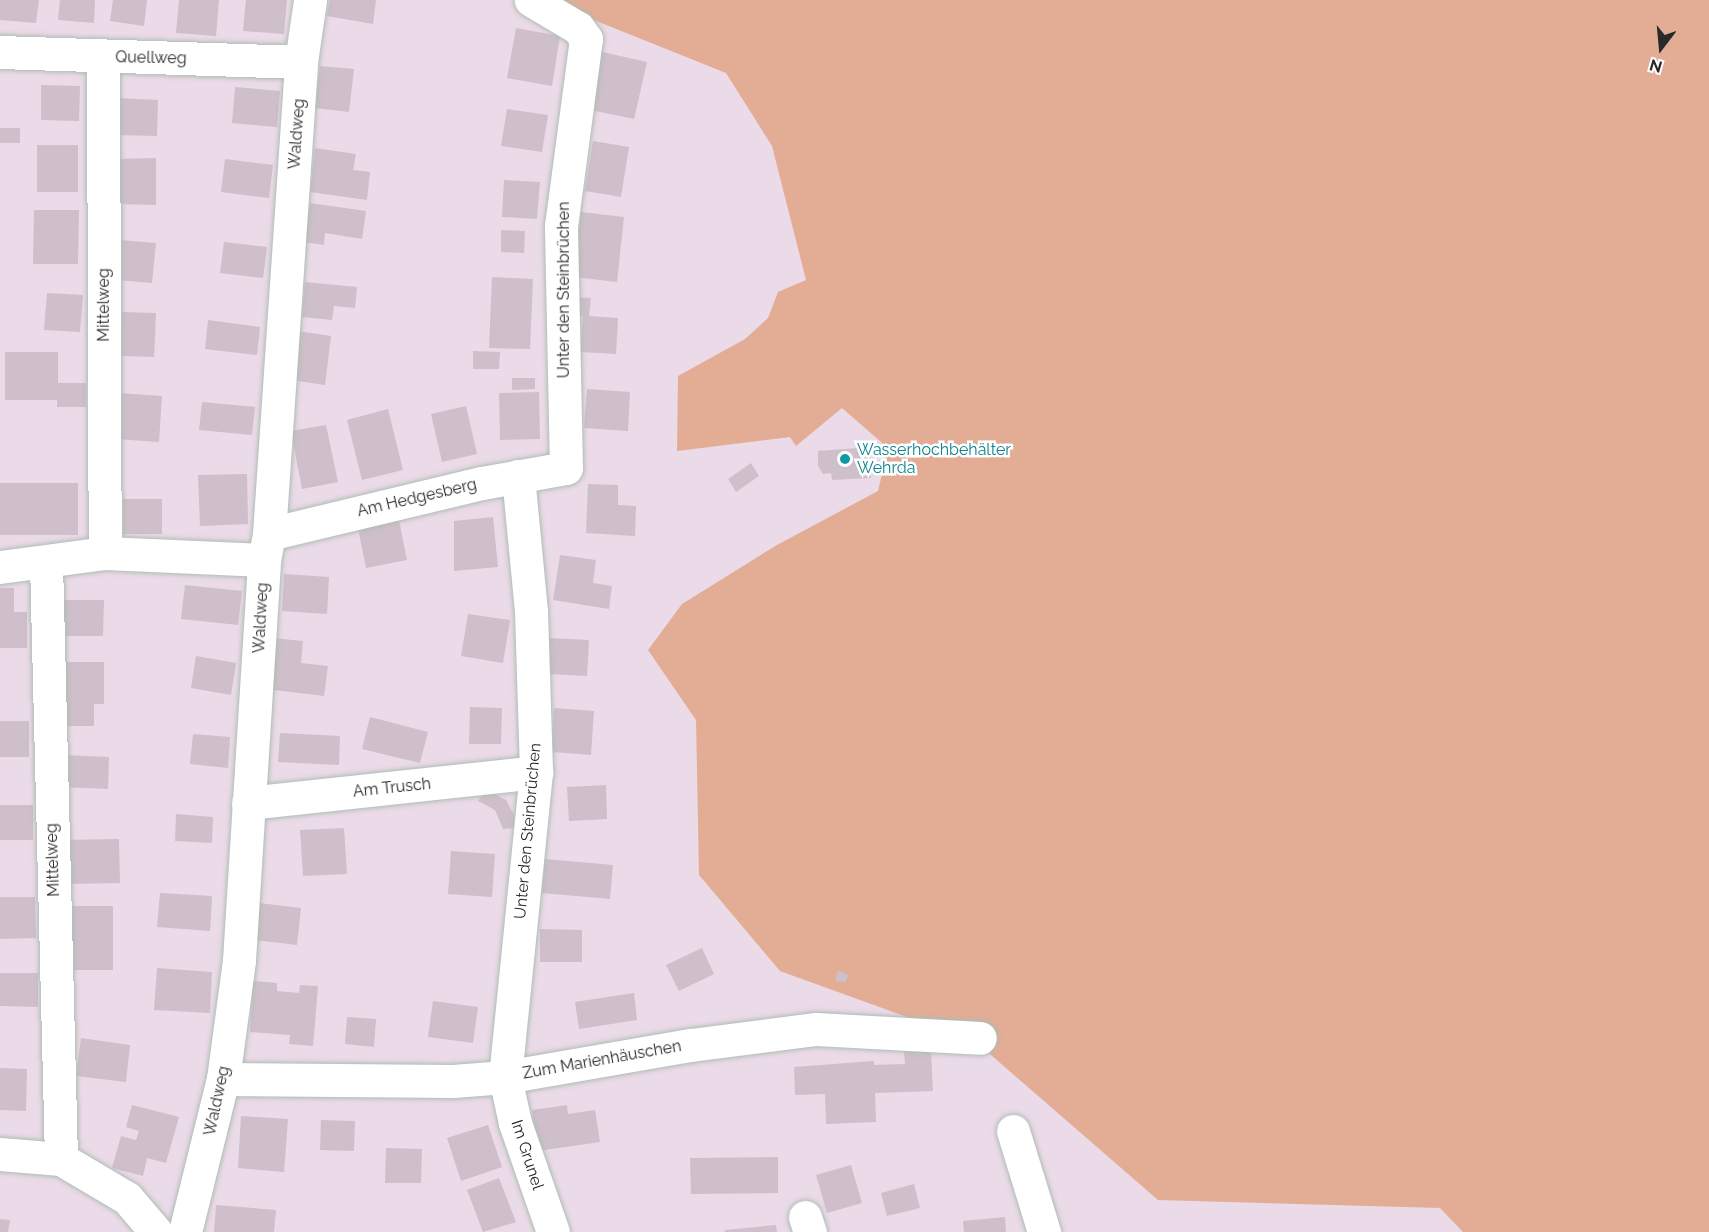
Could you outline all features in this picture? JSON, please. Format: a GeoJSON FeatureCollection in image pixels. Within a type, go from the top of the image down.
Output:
{"type":"FeatureCollection","features":[{"type":"Feature","properties":{"kind":"street","name":"Waldweg"},"geometry":{"type":"LineString","coordinates":[[185,1232],[223,1079],[238,960],[301,62],[310,0]]}},
{"type":"Feature","properties":{"kind":"street","name":"Unter den Steinbrüchen"},"geometry":{"type":"LineString","coordinates":[[531,0],[578,28],[585,39],[561,226],[566,468]]}},
{"type":"Feature","properties":{"kind":"street","name":"Quellweg"},"geometry":{"type":"LineString","coordinates":[[0,51],[103,57],[301,62]]}},
{"type":"Feature","properties":{"kind":"street","name":"Mittelweg"},"geometry":{"type":"LineString","coordinates":[[103,57],[105,554]]}},
{"type":"Feature","properties":{"kind":"street","name":"Am Hedgesberg"},"geometry":{"type":"LineString","coordinates":[[0,567],[105,554],[266,547],[518,476],[566,468]]}},
{"type":"Feature","properties":{"kind":"street","name":"Unter den Steinbrüchen"},"geometry":{"type":"LineString","coordinates":[[505,1077],[536,772],[531,611],[518,476]]}},
{"type":"Feature","properties":{"kind":"street","name":"Mittelweg"},"geometry":{"type":"LineString","coordinates":[[46,562],[61,1159]]}},
{"type":"Feature","properties":{"kind":"street","name":"Am Trusch"},"geometry":{"type":"LineString","coordinates":[[248,803],[536,772]]}},
{"type":"Feature","properties":{"kind":"street","name":"Zum Marienhäuschen"},"geometry":{"type":"LineString","coordinates":[[223,1079],[453,1082],[505,1077],[691,1045],[816,1029],[980,1038]]}},
{"type":"Feature","properties":{"kind":"street","name":"Im Grunel"},"geometry":{"type":"LineString","coordinates":[[505,1077],[515,1123],[553,1232]]}},
{"type":"Feature","properties":{"kind":"street"},"geometry":{"type":"LineString","coordinates":[[1012,1131],[1044,1232]]}},
{"type":"Feature","properties":{"kind":"street"},"geometry":{"type":"LineString","coordinates":[[0,1154],[61,1159],[127,1198],[156,1232]]}},
{"type":"Feature","properties":{"kind":"shaded area"},"geometry":{"type":"Polygon","coordinates":[[[544,0],[1709,0],[1709,1232],[1463,1232],[1440,1208],[1158,1200],[976,1042],[780,971],[699,875],[696,720],[648,650],[682,604],[777,545],[878,491],[888,448],[842,408],[796,446],[790,437],[677,451],[678,376],[745,339],[768,318],[778,292],[806,280],[772,146],[726,73],[544,0]]]}},
{"type":"Feature","properties":{"kind":"building"},"geometry":{"type":"Polygon","coordinates":[[[0,0],[39,0],[36,23],[0,20],[0,0]]]}},
{"type":"Feature","properties":{"kind":"building"},"geometry":{"type":"Polygon","coordinates":[[[60,0],[95,0],[94,23],[58,20],[60,0]]]}},
{"type":"Feature","properties":{"kind":"building"},"geometry":{"type":"Polygon","coordinates":[[[113,0],[147,0],[144,26],[110,21],[113,0]]]}},
{"type":"Feature","properties":{"kind":"building"},"geometry":{"type":"Polygon","coordinates":[[[179,0],[219,0],[216,36],[176,33],[179,0]]]}},
{"type":"Feature","properties":{"kind":"building"},"geometry":{"type":"Polygon","coordinates":[[[246,0],[287,0],[284,34],[243,31],[246,0]]]}},
{"type":"Feature","properties":{"kind":"building"},"geometry":{"type":"Polygon","coordinates":[[[330,0],[376,0],[373,24],[327,16],[330,0]]]}},
{"type":"Feature","properties":{"kind":"building"},"geometry":{"type":"Polygon","coordinates":[[[516,28],[560,36],[552,86],[507,78],[516,28]]]}},
{"type":"Feature","properties":{"kind":"building"},"geometry":{"type":"Polygon","coordinates":[[[598,51],[647,62],[634,119],[586,109],[598,51]]]}},
{"type":"Feature","properties":{"kind":"building"},"geometry":{"type":"Polygon","coordinates":[[[320,66],[354,69],[349,112],[315,108],[320,66]]]}},
{"type":"Feature","properties":{"kind":"building"},"geometry":{"type":"Polygon","coordinates":[[[41,85],[80,86],[79,121],[41,120],[41,85]]]}},
{"type":"Feature","properties":{"kind":"building"},"geometry":{"type":"Polygon","coordinates":[[[235,87],[280,91],[277,127],[232,123],[235,87]]]}},
{"type":"Feature","properties":{"kind":"building"},"geometry":{"type":"Polygon","coordinates":[[[118,98],[158,100],[157,136],[117,135],[118,98]]]}},
{"type":"Feature","properties":{"kind":"building"},"geometry":{"type":"Polygon","coordinates":[[[507,109],[548,115],[542,152],[501,146],[507,109]]]}},
{"type":"Feature","properties":{"kind":"building"},"geometry":{"type":"Polygon","coordinates":[[[0,128],[20,128],[20,143],[0,143],[0,128]]]}},
{"type":"Feature","properties":{"kind":"building"},"geometry":{"type":"Polygon","coordinates":[[[593,141],[629,147],[621,197],[585,191],[593,141]]]}},
{"type":"Feature","properties":{"kind":"building"},"geometry":{"type":"Polygon","coordinates":[[[37,145],[78,145],[78,192],[37,192],[37,145]]]}},
{"type":"Feature","properties":{"kind":"building"},"geometry":{"type":"Polygon","coordinates":[[[315,148],[356,154],[353,170],[370,172],[367,200],[310,192],[315,148]]]}},
{"type":"Feature","properties":{"kind":"building"},"geometry":{"type":"Polygon","coordinates":[[[156,158],[156,205],[116,204],[116,159],[156,158]]]}},
{"type":"Feature","properties":{"kind":"building"},"geometry":{"type":"Polygon","coordinates":[[[225,159],[273,165],[269,198],[221,192],[225,159]]]}},
{"type":"Feature","properties":{"kind":"building"},"geometry":{"type":"Polygon","coordinates":[[[504,180],[540,182],[537,219],[502,217],[504,180]]]}},
{"type":"Feature","properties":{"kind":"building"},"geometry":{"type":"Polygon","coordinates":[[[310,203],[366,211],[362,239],[325,233],[324,245],[304,242],[310,203]]]}},
{"type":"Feature","properties":{"kind":"building"},"geometry":{"type":"Polygon","coordinates":[[[34,210],[79,210],[78,264],[33,264],[34,210]]]}},
{"type":"Feature","properties":{"kind":"building"},"geometry":{"type":"Polygon","coordinates":[[[581,212],[624,217],[617,282],[574,277],[581,212]]]}},
{"type":"Feature","properties":{"kind":"building"},"geometry":{"type":"Polygon","coordinates":[[[501,230],[525,231],[524,253],[501,252],[501,230]]]}},
{"type":"Feature","properties":{"kind":"building"},"geometry":{"type":"Polygon","coordinates":[[[120,240],[156,243],[152,283],[117,280],[120,240]]]}},
{"type":"Feature","properties":{"kind":"building"},"geometry":{"type":"Polygon","coordinates":[[[224,242],[267,247],[263,278],[220,273],[224,242]]]}},
{"type":"Feature","properties":{"kind":"building"},"geometry":{"type":"Polygon","coordinates":[[[492,277],[533,279],[530,349],[489,348],[492,277]]]}},
{"type":"Feature","properties":{"kind":"building"},"geometry":{"type":"Polygon","coordinates":[[[305,282],[357,287],[355,308],[334,306],[332,320],[302,317],[305,282]]]}},
{"type":"Feature","properties":{"kind":"building"},"geometry":{"type":"Polygon","coordinates":[[[47,293],[83,295],[80,332],[44,330],[47,293]]]}},
{"type":"Feature","properties":{"kind":"building"},"geometry":{"type":"Polygon","coordinates":[[[573,297],[591,298],[589,316],[618,318],[616,354],[580,352],[583,316],[572,315],[573,297]]]}},
{"type":"Feature","properties":{"kind":"building"},"geometry":{"type":"Polygon","coordinates":[[[122,312],[156,313],[154,357],[120,356],[122,312]]]}},
{"type":"Feature","properties":{"kind":"building"},"geometry":{"type":"Polygon","coordinates":[[[208,320],[260,327],[257,355],[205,349],[208,320]]]}},
{"type":"Feature","properties":{"kind":"building"},"geometry":{"type":"Polygon","coordinates":[[[298,331],[331,336],[325,385],[291,380],[298,331]]]}},
{"type":"Feature","properties":{"kind":"building"},"geometry":{"type":"Polygon","coordinates":[[[473,351],[500,352],[499,369],[473,369],[473,351]]]}},
{"type":"Feature","properties":{"kind":"building"},"geometry":{"type":"Polygon","coordinates":[[[5,352],[58,352],[58,383],[86,383],[86,407],[57,407],[57,400],[5,400],[5,352]]]}},
{"type":"Feature","properties":{"kind":"building"},"geometry":{"type":"Polygon","coordinates":[[[512,378],[535,378],[535,389],[512,390],[512,378]]]}},
{"type":"Feature","properties":{"kind":"building"},"geometry":{"type":"Polygon","coordinates":[[[587,389],[630,392],[628,431],[584,428],[587,389]]]}},
{"type":"Feature","properties":{"kind":"building"},"geometry":{"type":"Polygon","coordinates":[[[539,392],[540,439],[500,440],[499,393],[539,392]]]}},
{"type":"Feature","properties":{"kind":"building"},"geometry":{"type":"Polygon","coordinates":[[[119,393],[162,396],[159,442],[116,439],[119,393]]]}},
{"type":"Feature","properties":{"kind":"building"},"geometry":{"type":"Polygon","coordinates":[[[202,402],[255,407],[252,435],[199,430],[202,402]]]}},
{"type":"Feature","properties":{"kind":"building"},"geometry":{"type":"Polygon","coordinates":[[[466,406],[477,454],[442,462],[431,414],[466,406]]]}},
{"type":"Feature","properties":{"kind":"building"},"geometry":{"type":"Polygon","coordinates":[[[388,409],[403,470],[362,480],[347,420],[388,409]]]}},
{"type":"Feature","properties":{"kind":"building"},"geometry":{"type":"Polygon","coordinates":[[[326,425],[338,482],[302,489],[291,431],[326,425]]]}},
{"type":"Feature","properties":{"kind":"building","name":"Wasserhochbehälter Wehrda"},"geometry":{"type":"Polygon","coordinates":[[[871,447],[871,478],[832,480],[831,473],[823,474],[818,466],[818,451],[871,447]]]}},
{"type":"Feature","properties":{"kind":"building"},"geometry":{"type":"Polygon","coordinates":[[[751,463],[759,476],[736,492],[728,479],[751,463]]]}},
{"type":"Feature","properties":{"kind":"building"},"geometry":{"type":"Polygon","coordinates":[[[247,474],[248,524],[200,526],[198,475],[247,474]]]}},
{"type":"Feature","properties":{"kind":"building"},"geometry":{"type":"Polygon","coordinates":[[[0,483],[78,483],[78,535],[0,535],[0,483]]]}},
{"type":"Feature","properties":{"kind":"building"},"geometry":{"type":"Polygon","coordinates":[[[588,484],[618,485],[618,505],[636,506],[635,536],[586,533],[588,484]]]}},
{"type":"Feature","properties":{"kind":"building"},"geometry":{"type":"Polygon","coordinates":[[[123,499],[162,499],[162,534],[123,534],[123,499]]]}},
{"type":"Feature","properties":{"kind":"building"},"geometry":{"type":"Polygon","coordinates":[[[493,517],[498,567],[454,571],[454,521],[493,517]]]}},
{"type":"Feature","properties":{"kind":"building"},"geometry":{"type":"Polygon","coordinates":[[[399,520],[407,560],[366,568],[358,528],[399,520]]]}},
{"type":"Feature","properties":{"kind":"building"},"geometry":{"type":"Polygon","coordinates":[[[560,555],[596,560],[593,583],[612,586],[609,609],[553,600],[560,555]]]}},
{"type":"Feature","properties":{"kind":"building"},"geometry":{"type":"Polygon","coordinates":[[[284,574],[329,577],[327,614],[282,611],[284,574]]]}},
{"type":"Feature","properties":{"kind":"building"},"geometry":{"type":"Polygon","coordinates":[[[185,585],[242,591],[238,625],[181,619],[185,585]]]}},
{"type":"Feature","properties":{"kind":"building"},"geometry":{"type":"Polygon","coordinates":[[[0,588],[14,588],[14,612],[27,612],[27,648],[0,648],[0,588]]]}},
{"type":"Feature","properties":{"kind":"building"},"geometry":{"type":"Polygon","coordinates":[[[57,600],[104,600],[103,636],[57,636],[57,600]]]}},
{"type":"Feature","properties":{"kind":"building"},"geometry":{"type":"Polygon","coordinates":[[[468,614],[510,620],[503,663],[461,656],[468,614]]]}},
{"type":"Feature","properties":{"kind":"building"},"geometry":{"type":"Polygon","coordinates":[[[272,638],[303,641],[301,663],[328,666],[324,696],[266,689],[272,638]]]}},
{"type":"Feature","properties":{"kind":"building"},"geometry":{"type":"Polygon","coordinates":[[[549,638],[589,640],[587,676],[547,674],[549,638]]]}},
{"type":"Feature","properties":{"kind":"building"},"geometry":{"type":"Polygon","coordinates":[[[196,656],[236,663],[231,695],[191,688],[196,656]]]}},
{"type":"Feature","properties":{"kind":"building"},"geometry":{"type":"Polygon","coordinates":[[[62,662],[104,662],[104,704],[94,704],[94,726],[62,726],[62,662]]]}},
{"type":"Feature","properties":{"kind":"building"},"geometry":{"type":"Polygon","coordinates":[[[470,707],[502,708],[501,744],[469,744],[470,707]]]}},
{"type":"Feature","properties":{"kind":"building"},"geometry":{"type":"Polygon","coordinates":[[[554,708],[594,711],[591,755],[552,752],[554,708]]]}},
{"type":"Feature","properties":{"kind":"building"},"geometry":{"type":"Polygon","coordinates":[[[370,717],[428,732],[420,763],[362,749],[370,717]]]}},
{"type":"Feature","properties":{"kind":"building"},"geometry":{"type":"Polygon","coordinates":[[[0,721],[29,721],[29,757],[0,757],[0,721]]]}},
{"type":"Feature","properties":{"kind":"building"},"geometry":{"type":"Polygon","coordinates":[[[280,733],[340,736],[339,765],[278,762],[280,733]]]}},
{"type":"Feature","properties":{"kind":"building"},"geometry":{"type":"Polygon","coordinates":[[[193,734],[230,737],[228,768],[190,764],[193,734]]]}},
{"type":"Feature","properties":{"kind":"building"},"geometry":{"type":"Polygon","coordinates":[[[64,755],[109,757],[108,789],[63,787],[64,755]]]}},
{"type":"Feature","properties":{"kind":"building"},"geometry":{"type":"Polygon","coordinates":[[[606,785],[607,819],[569,821],[567,787],[606,785]]]}},
{"type":"Feature","properties":{"kind":"building"},"geometry":{"type":"Polygon","coordinates":[[[486,790],[506,800],[514,815],[514,828],[503,829],[495,810],[478,801],[486,790]]]}},
{"type":"Feature","properties":{"kind":"building"},"geometry":{"type":"Polygon","coordinates":[[[0,805],[33,805],[33,840],[0,840],[0,805]]]}},
{"type":"Feature","properties":{"kind":"building"},"geometry":{"type":"Polygon","coordinates":[[[176,814],[213,817],[212,843],[175,841],[176,814]]]}},
{"type":"Feature","properties":{"kind":"building"},"geometry":{"type":"Polygon","coordinates":[[[344,828],[347,874],[303,876],[300,830],[344,828]]]}},
{"type":"Feature","properties":{"kind":"building"},"geometry":{"type":"Polygon","coordinates":[[[119,839],[120,883],[65,884],[64,840],[119,839]]]}},
{"type":"Feature","properties":{"kind":"building"},"geometry":{"type":"Polygon","coordinates":[[[451,851],[495,854],[492,897],[448,894],[451,851]]]}},
{"type":"Feature","properties":{"kind":"building"},"geometry":{"type":"Polygon","coordinates":[[[545,859],[613,865],[610,899],[542,893],[545,859]]]}},
{"type":"Feature","properties":{"kind":"building"},"geometry":{"type":"Polygon","coordinates":[[[160,893],[212,896],[210,931],[157,927],[160,893]]]}},
{"type":"Feature","properties":{"kind":"building"},"geometry":{"type":"Polygon","coordinates":[[[0,897],[35,897],[36,938],[0,939],[0,897]]]}},
{"type":"Feature","properties":{"kind":"building"},"geometry":{"type":"Polygon","coordinates":[[[259,903],[301,908],[297,945],[255,940],[259,903]]]}},
{"type":"Feature","properties":{"kind":"building"},"geometry":{"type":"Polygon","coordinates":[[[67,906],[113,906],[113,970],[67,970],[67,906]]]}},
{"type":"Feature","properties":{"kind":"building"},"geometry":{"type":"Polygon","coordinates":[[[540,929],[582,930],[582,962],[540,962],[540,929]]]}},
{"type":"Feature","properties":{"kind":"building"},"geometry":{"type":"Polygon","coordinates":[[[702,948],[714,974],[679,991],[666,965],[702,948]]]}},
{"type":"Feature","properties":{"kind":"building"},"geometry":{"type":"Polygon","coordinates":[[[157,968],[212,972],[210,1013],[154,1010],[157,968]]]}},
{"type":"Feature","properties":{"kind":"building"},"geometry":{"type":"Polygon","coordinates":[[[838,970],[848,975],[846,982],[835,981],[838,970]]]}},
{"type":"Feature","properties":{"kind":"building"},"geometry":{"type":"Polygon","coordinates":[[[0,973],[38,973],[38,1007],[0,1006],[0,973]]]}},
{"type":"Feature","properties":{"kind":"building"},"geometry":{"type":"Polygon","coordinates":[[[253,981],[277,983],[277,991],[299,993],[300,985],[318,986],[313,1046],[289,1044],[290,1035],[250,1032],[253,981]]]}},
{"type":"Feature","properties":{"kind":"building"},"geometry":{"type":"Polygon","coordinates":[[[634,993],[637,1020],[579,1029],[575,1002],[634,993]]]}},
{"type":"Feature","properties":{"kind":"building"},"geometry":{"type":"Polygon","coordinates":[[[433,1001],[478,1007],[473,1043],[428,1037],[433,1001]]]}},
{"type":"Feature","properties":{"kind":"building"},"geometry":{"type":"Polygon","coordinates":[[[347,1017],[376,1019],[374,1047],[345,1044],[347,1017]]]}},
{"type":"Feature","properties":{"kind":"building"},"geometry":{"type":"Polygon","coordinates":[[[81,1038],[130,1045],[126,1082],[76,1076],[81,1038]]]}},
{"type":"Feature","properties":{"kind":"building"},"geometry":{"type":"Polygon","coordinates":[[[931,1051],[933,1091],[875,1093],[876,1122],[826,1124],[825,1094],[795,1095],[794,1067],[874,1061],[874,1065],[905,1064],[904,1052],[931,1051]]]}},
{"type":"Feature","properties":{"kind":"building"},"geometry":{"type":"Polygon","coordinates":[[[0,1068],[27,1069],[26,1111],[0,1110],[0,1068]]]}},
{"type":"Feature","properties":{"kind":"building"},"geometry":{"type":"Polygon","coordinates":[[[132,1105],[179,1117],[166,1163],[147,1158],[143,1176],[112,1168],[121,1136],[136,1140],[139,1131],[126,1127],[132,1105]]]}},
{"type":"Feature","properties":{"kind":"building"},"geometry":{"type":"Polygon","coordinates":[[[567,1105],[568,1114],[595,1110],[600,1142],[538,1151],[532,1110],[567,1105]]]}},
{"type":"Feature","properties":{"kind":"building"},"geometry":{"type":"Polygon","coordinates":[[[241,1116],[288,1119],[284,1172],[238,1168],[241,1116]]]}},
{"type":"Feature","properties":{"kind":"building"},"geometry":{"type":"Polygon","coordinates":[[[321,1120],[355,1121],[354,1151],[320,1150],[321,1120]]]}},
{"type":"Feature","properties":{"kind":"building"},"geometry":{"type":"Polygon","coordinates":[[[488,1125],[502,1167],[461,1181],[447,1138],[488,1125]]]}},
{"type":"Feature","properties":{"kind":"building"},"geometry":{"type":"Polygon","coordinates":[[[386,1148],[422,1149],[421,1183],[385,1183],[386,1148]]]}},
{"type":"Feature","properties":{"kind":"building"},"geometry":{"type":"Polygon","coordinates":[[[778,1157],[778,1193],[691,1194],[690,1158],[778,1157]]]}},
{"type":"Feature","properties":{"kind":"building"},"geometry":{"type":"Polygon","coordinates":[[[851,1165],[862,1203],[827,1213],[816,1175],[851,1165]]]}},
{"type":"Feature","properties":{"kind":"building"},"geometry":{"type":"Polygon","coordinates":[[[499,1178],[516,1222],[483,1232],[467,1190],[499,1178]]]}},
{"type":"Feature","properties":{"kind":"building"},"geometry":{"type":"Polygon","coordinates":[[[914,1184],[920,1208],[887,1216],[881,1193],[914,1184]]]}},
{"type":"Feature","properties":{"kind":"building"},"geometry":{"type":"Polygon","coordinates":[[[216,1205],[276,1210],[274,1232],[214,1232],[216,1205]]]}},
{"type":"Feature","properties":{"kind":"building"},"geometry":{"type":"Polygon","coordinates":[[[1005,1217],[1006,1232],[964,1232],[963,1221],[1005,1217]]]}},
{"type":"Feature","properties":{"kind":"building"},"geometry":{"type":"Polygon","coordinates":[[[0,1219],[10,1220],[8,1232],[0,1232],[0,1219]]]}},
{"type":"Feature","properties":{"kind":"building"},"geometry":{"type":"Polygon","coordinates":[[[776,1225],[777,1232],[725,1232],[725,1230],[776,1225]]]}},
{"type":"Feature","properties":{"kind":"place","name":"Wasserhochbehälter Wehrda"},"geometry":{"type":"Point","coordinates":[845,459]}}]}
